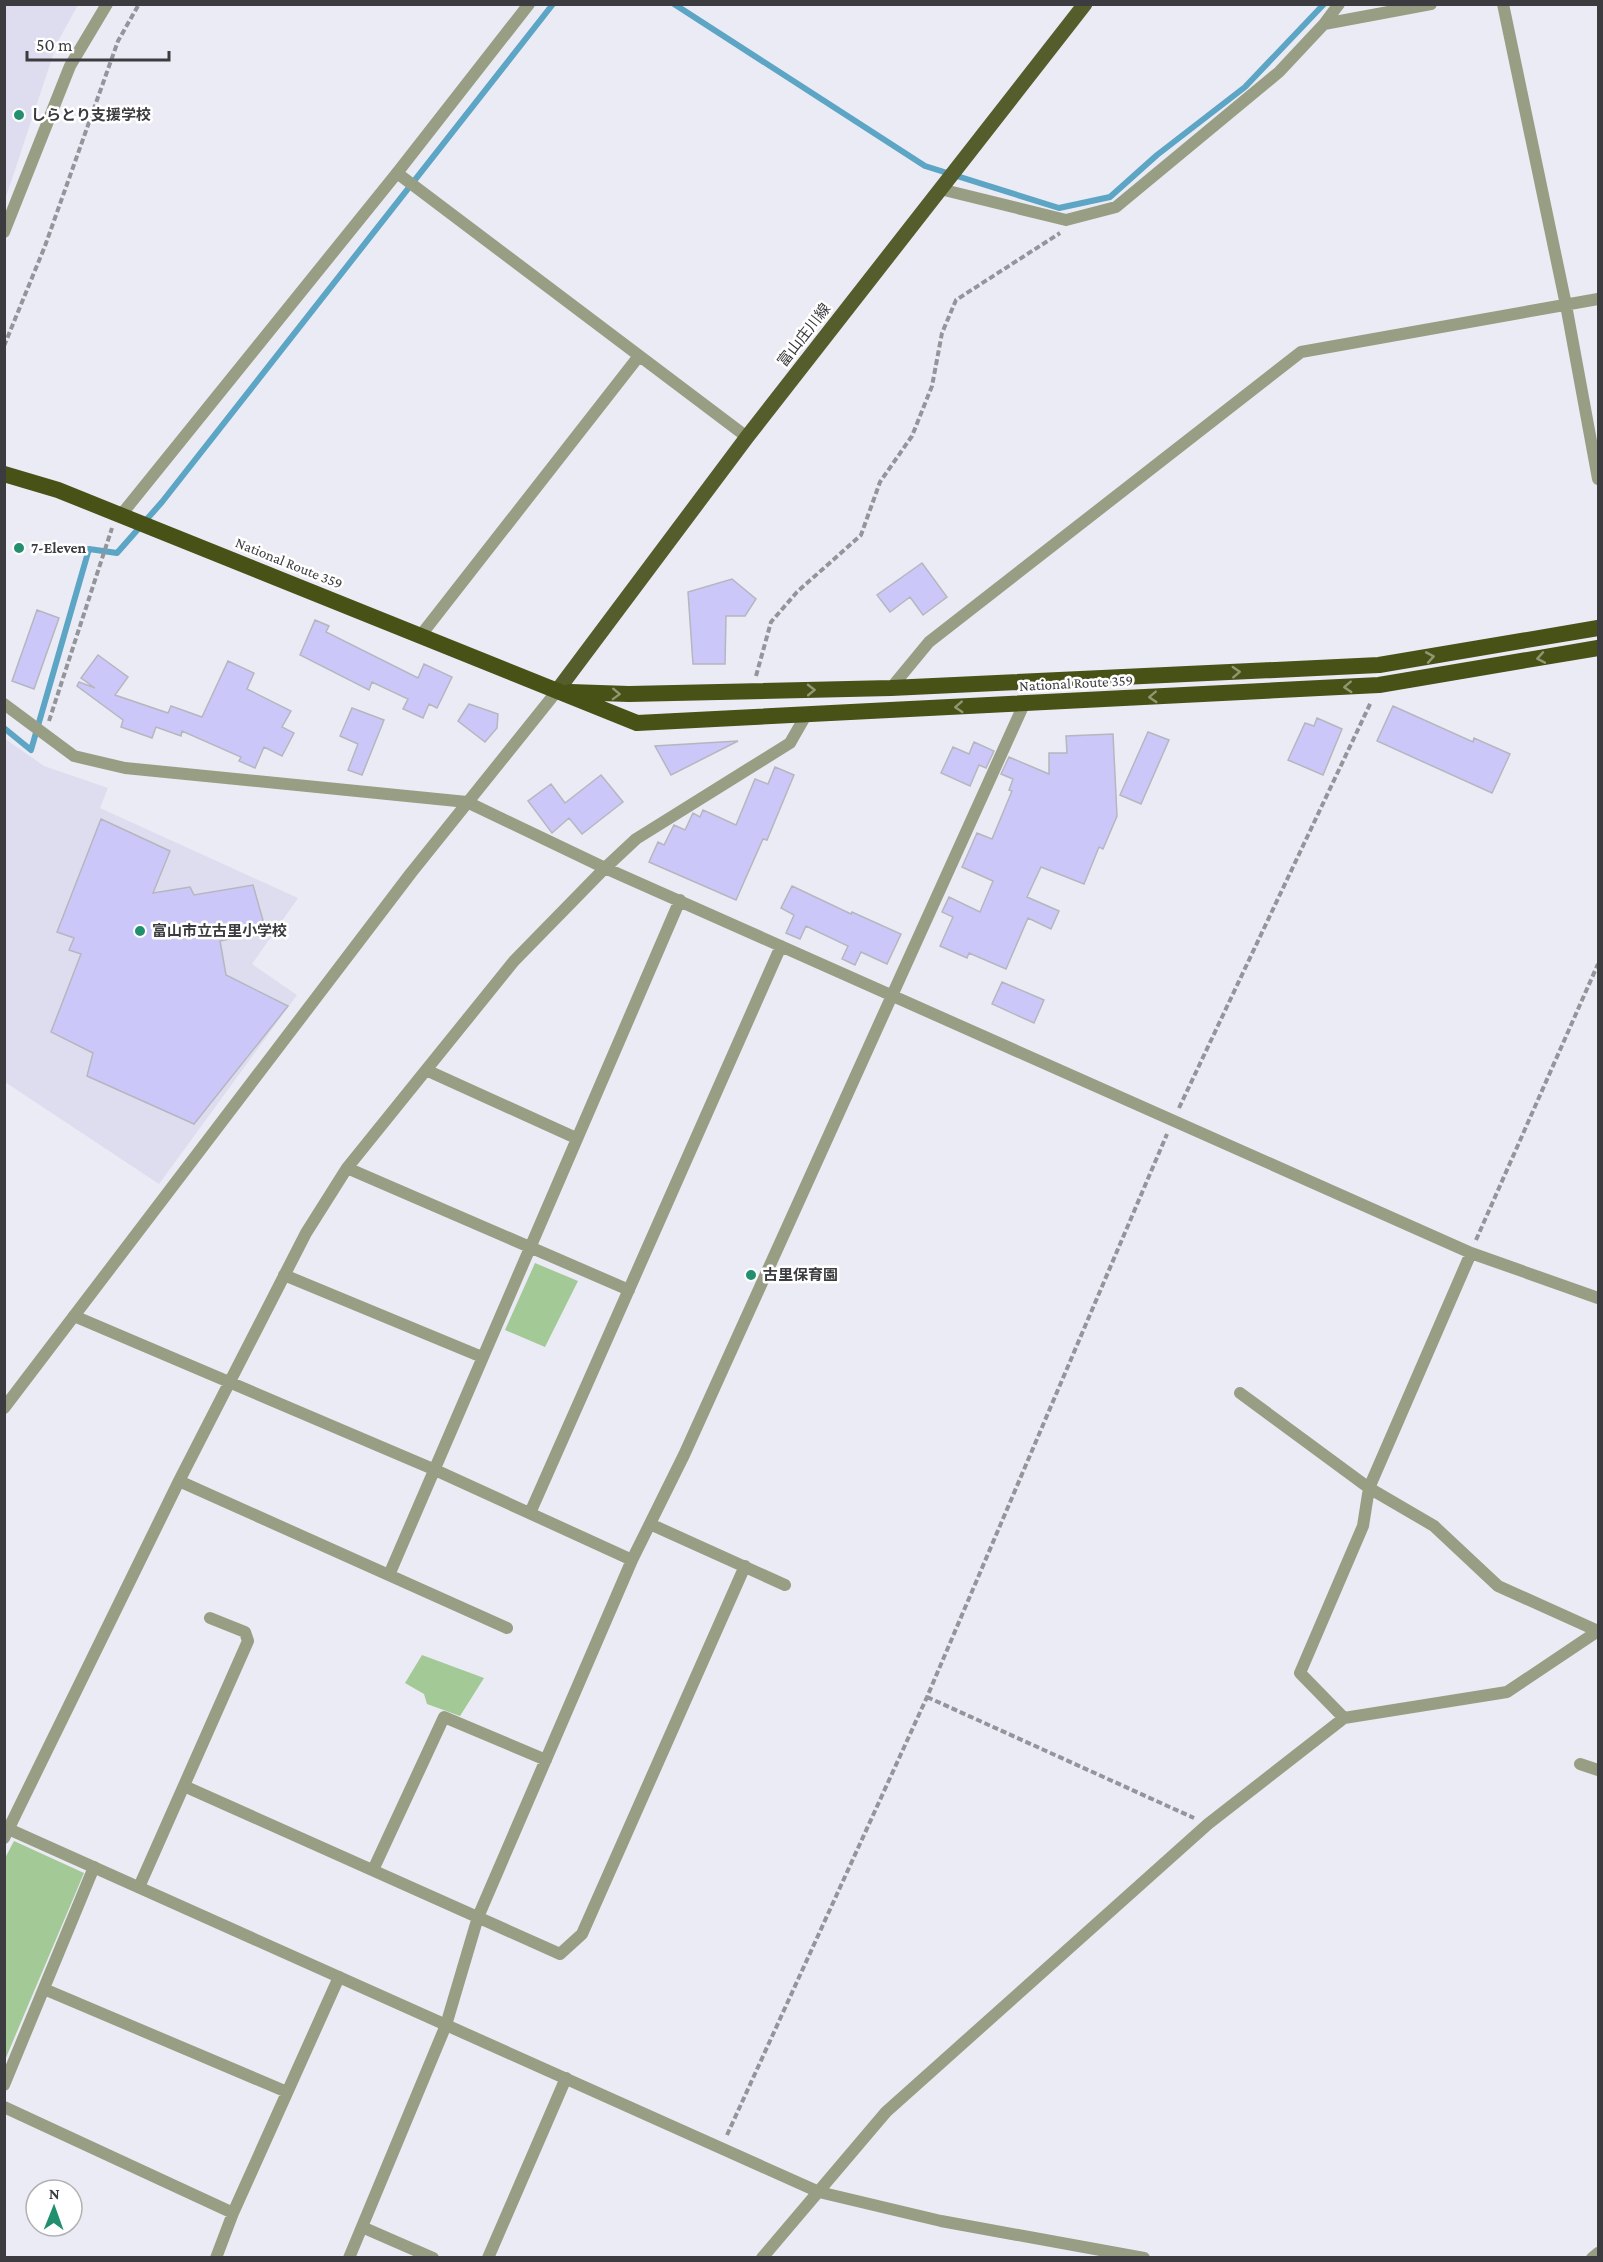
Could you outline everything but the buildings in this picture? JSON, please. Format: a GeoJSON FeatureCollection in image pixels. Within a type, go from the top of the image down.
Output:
{"type":"FeatureCollection","features":[{"type":"Feature","properties":{"kind":"highway","name":"National Route 359"},"geometry":{"type":"LineString","coordinates":[[4,474],[58,490],[637,723],[1379,685],[1599,648]]}},
{"type":"Feature","properties":{"kind":"highway","name":"National Route 359"},"geometry":{"type":"LineString","coordinates":[[557,692],[629,694],[891,688],[1378,665],[1599,628]]}},
{"type":"Feature","properties":{"kind":"main road","name":"富山庄川線"},"geometry":{"type":"LineString","coordinates":[[557,692],[747,437],[1085,4]]}},
{"type":"Feature","properties":{"kind":"street"},"geometry":{"type":"LineString","coordinates":[[4,232],[70,66],[107,4]]}},
{"type":"Feature","properties":{"kind":"street"},"geometry":{"type":"LineString","coordinates":[[120,516],[397,173],[529,4]]}},
{"type":"Feature","properties":{"kind":"street"},"geometry":{"type":"LineString","coordinates":[[940,189],[1066,220],[1116,207],[1280,72],[1339,4]]}},
{"type":"Feature","properties":{"kind":"street"},"geometry":{"type":"LineString","coordinates":[[1324,24],[1431,4]]}},
{"type":"Feature","properties":{"kind":"street"},"geometry":{"type":"LineString","coordinates":[[1503,4],[1566,305],[1599,479]]}},
{"type":"Feature","properties":{"kind":"street"},"geometry":{"type":"LineString","coordinates":[[397,173],[747,437]]}},
{"type":"Feature","properties":{"kind":"street"},"geometry":{"type":"LineString","coordinates":[[891,688],[929,642],[1301,352],[1599,299]]}},
{"type":"Feature","properties":{"kind":"street"},"geometry":{"type":"LineString","coordinates":[[421,635],[639,356]]}},
{"type":"Feature","properties":{"kind":"street"},"geometry":{"type":"LineString","coordinates":[[4,1407],[467,802],[557,692]]}},
{"type":"Feature","properties":{"kind":"street"},"geometry":{"type":"LineString","coordinates":[[4,704],[74,756],[125,768],[467,802],[605,868],[1471,1253],[1599,1298]]}},
{"type":"Feature","properties":{"kind":"street"},"geometry":{"type":"LineString","coordinates":[[349,2258],[446,2025],[478,1917],[632,1560],[688,1444],[1024,704]]}},
{"type":"Feature","properties":{"kind":"street"},"geometry":{"type":"LineString","coordinates":[[806,715],[790,743],[636,839],[605,868],[514,961],[347,1168],[306,1233],[284,1275],[179,1481],[6,1832],[139,1887],[819,2192],[941,2221],[1143,2258]]}},
{"type":"Feature","properties":{"kind":"street"},"geometry":{"type":"LineString","coordinates":[[388,1575],[680,900]]}},
{"type":"Feature","properties":{"kind":"street"},"geometry":{"type":"LineString","coordinates":[[530,1513],[781,946]]}},
{"type":"Feature","properties":{"kind":"street"},"geometry":{"type":"LineString","coordinates":[[426,1070],[576,1138]]}},
{"type":"Feature","properties":{"kind":"street"},"geometry":{"type":"LineString","coordinates":[[347,1168],[629,1290]]}},
{"type":"Feature","properties":{"kind":"street"},"geometry":{"type":"LineString","coordinates":[[1344,1718],[1300,1673],[1363,1526],[1369,1488],[1471,1253]]}},
{"type":"Feature","properties":{"kind":"street"},"geometry":{"type":"LineString","coordinates":[[284,1275],[482,1357]]}},
{"type":"Feature","properties":{"kind":"street"},"geometry":{"type":"LineString","coordinates":[[74,1316],[433,1469],[632,1560]]}},
{"type":"Feature","properties":{"kind":"street"},"geometry":{"type":"LineString","coordinates":[[1240,1393],[1369,1488],[1434,1526],[1498,1586],[1598,1631]]}},
{"type":"Feature","properties":{"kind":"street"},"geometry":{"type":"LineString","coordinates":[[179,1481],[507,1628]]}},
{"type":"Feature","properties":{"kind":"street"},"geometry":{"type":"LineString","coordinates":[[650,1524],[785,1585]]}},
{"type":"Feature","properties":{"kind":"street"},"geometry":{"type":"LineString","coordinates":[[184,1786],[560,1954],[582,1934],[746,1566]]}},
{"type":"Feature","properties":{"kind":"street"},"geometry":{"type":"LineString","coordinates":[[139,1887],[248,1641],[245,1632],[210,1618]]}},
{"type":"Feature","properties":{"kind":"street"},"geometry":{"type":"LineString","coordinates":[[762,2258],[886,2112],[1208,1824],[1344,1718],[1507,1692],[1598,1631]]}},
{"type":"Feature","properties":{"kind":"street"},"geometry":{"type":"LineString","coordinates":[[373,1870],[444,1717],[546,1760]]}},
{"type":"Feature","properties":{"kind":"street"},"geometry":{"type":"LineString","coordinates":[[1580,1764],[1599,1770]]}},
{"type":"Feature","properties":{"kind":"street"},"geometry":{"type":"LineString","coordinates":[[4,2085],[94,1868]]}},
{"type":"Feature","properties":{"kind":"street"},"geometry":{"type":"LineString","coordinates":[[216,2258],[233,2213],[339,1977]]}},
{"type":"Feature","properties":{"kind":"street"},"geometry":{"type":"LineString","coordinates":[[44,1989],[287,2092]]}},
{"type":"Feature","properties":{"kind":"street"},"geometry":{"type":"LineString","coordinates":[[488,2258],[566,2078]]}},
{"type":"Feature","properties":{"kind":"street"},"geometry":{"type":"LineString","coordinates":[[4,2107],[233,2213]]}},
{"type":"Feature","properties":{"kind":"street"},"geometry":{"type":"LineString","coordinates":[[362,2227],[433,2258]]}},
{"type":"Feature","properties":{"kind":"street"},"geometry":{"type":"LineString","coordinates":[[1592,2258],[1599,2253]]}},
{"type":"Feature","properties":{"kind":"path"},"geometry":{"type":"LineString","coordinates":[[4,346],[45,246],[118,41],[139,4]]}},
{"type":"Feature","properties":{"kind":"path"},"geometry":{"type":"LineString","coordinates":[[753,692],[771,622],[797,592],[861,535],[880,482],[912,436],[932,386],[942,333],[956,300],[1089,215]]}},
{"type":"Feature","properties":{"kind":"path"},"geometry":{"type":"LineString","coordinates":[[45,736],[56,694],[112,527],[120,516]]}},
{"type":"Feature","properties":{"kind":"path"},"geometry":{"type":"LineString","coordinates":[[721,2148],[927,1697],[1174,1119],[1379,685]]}},
{"type":"Feature","properties":{"kind":"path"},"geometry":{"type":"LineString","coordinates":[[1471,1253],[1599,964]]}},
{"type":"Feature","properties":{"kind":"path"},"geometry":{"type":"LineString","coordinates":[[927,1697],[1208,1824]]}},
{"type":"Feature","properties":{"kind":"shaded area","name":"しらとり支援学校"},"geometry":{"type":"Polygon","coordinates":[[[5,4],[78,5],[57,43],[5,200],[5,4]]]}},
{"type":"Feature","properties":{"kind":"shaded area","name":"富山市立古里小学校"},"geometry":{"type":"Polygon","coordinates":[[[4,738],[44,766],[108,788],[100,808],[298,898],[252,964],[297,995],[159,1184],[5,1082],[4,738]]]}},
{"type":"Feature","properties":{"kind":"green space"},"geometry":{"type":"Polygon","coordinates":[[[535,1263],[578,1281],[545,1347],[505,1330],[535,1263]]]}},
{"type":"Feature","properties":{"kind":"green space"},"geometry":{"type":"Polygon","coordinates":[[[422,1655],[484,1678],[460,1716],[427,1704],[424,1694],[405,1683],[422,1655]]]}},
{"type":"Feature","properties":{"kind":"green space"},"geometry":{"type":"Polygon","coordinates":[[[14,1841],[84,1873],[5,2060],[4,1860],[14,1841]]]}},
{"type":"Feature","properties":{"kind":"waterway"},"geometry":{"type":"LineString","coordinates":[[4,728],[31,750],[89,549],[117,553],[162,502],[553,4]]}},
{"type":"Feature","properties":{"kind":"waterway"},"geometry":{"type":"LineString","coordinates":[[674,4],[925,166],[1059,208],[1110,197],[1157,155],[1245,87],[1324,4]]}},
{"type":"Feature","properties":{"kind":"place","name":"しらとり支援学校"},"geometry":{"type":"Point","coordinates":[19,115]}},
{"type":"Feature","properties":{"kind":"place","name":"7-Eleven"},"geometry":{"type":"Point","coordinates":[19,548]}},
{"type":"Feature","properties":{"kind":"place","name":"富山市立古里小学校"},"geometry":{"type":"Point","coordinates":[140,931]}},
{"type":"Feature","properties":{"kind":"place","name":"古里保育園"},"geometry":{"type":"Point","coordinates":[751,1275]}}]}
